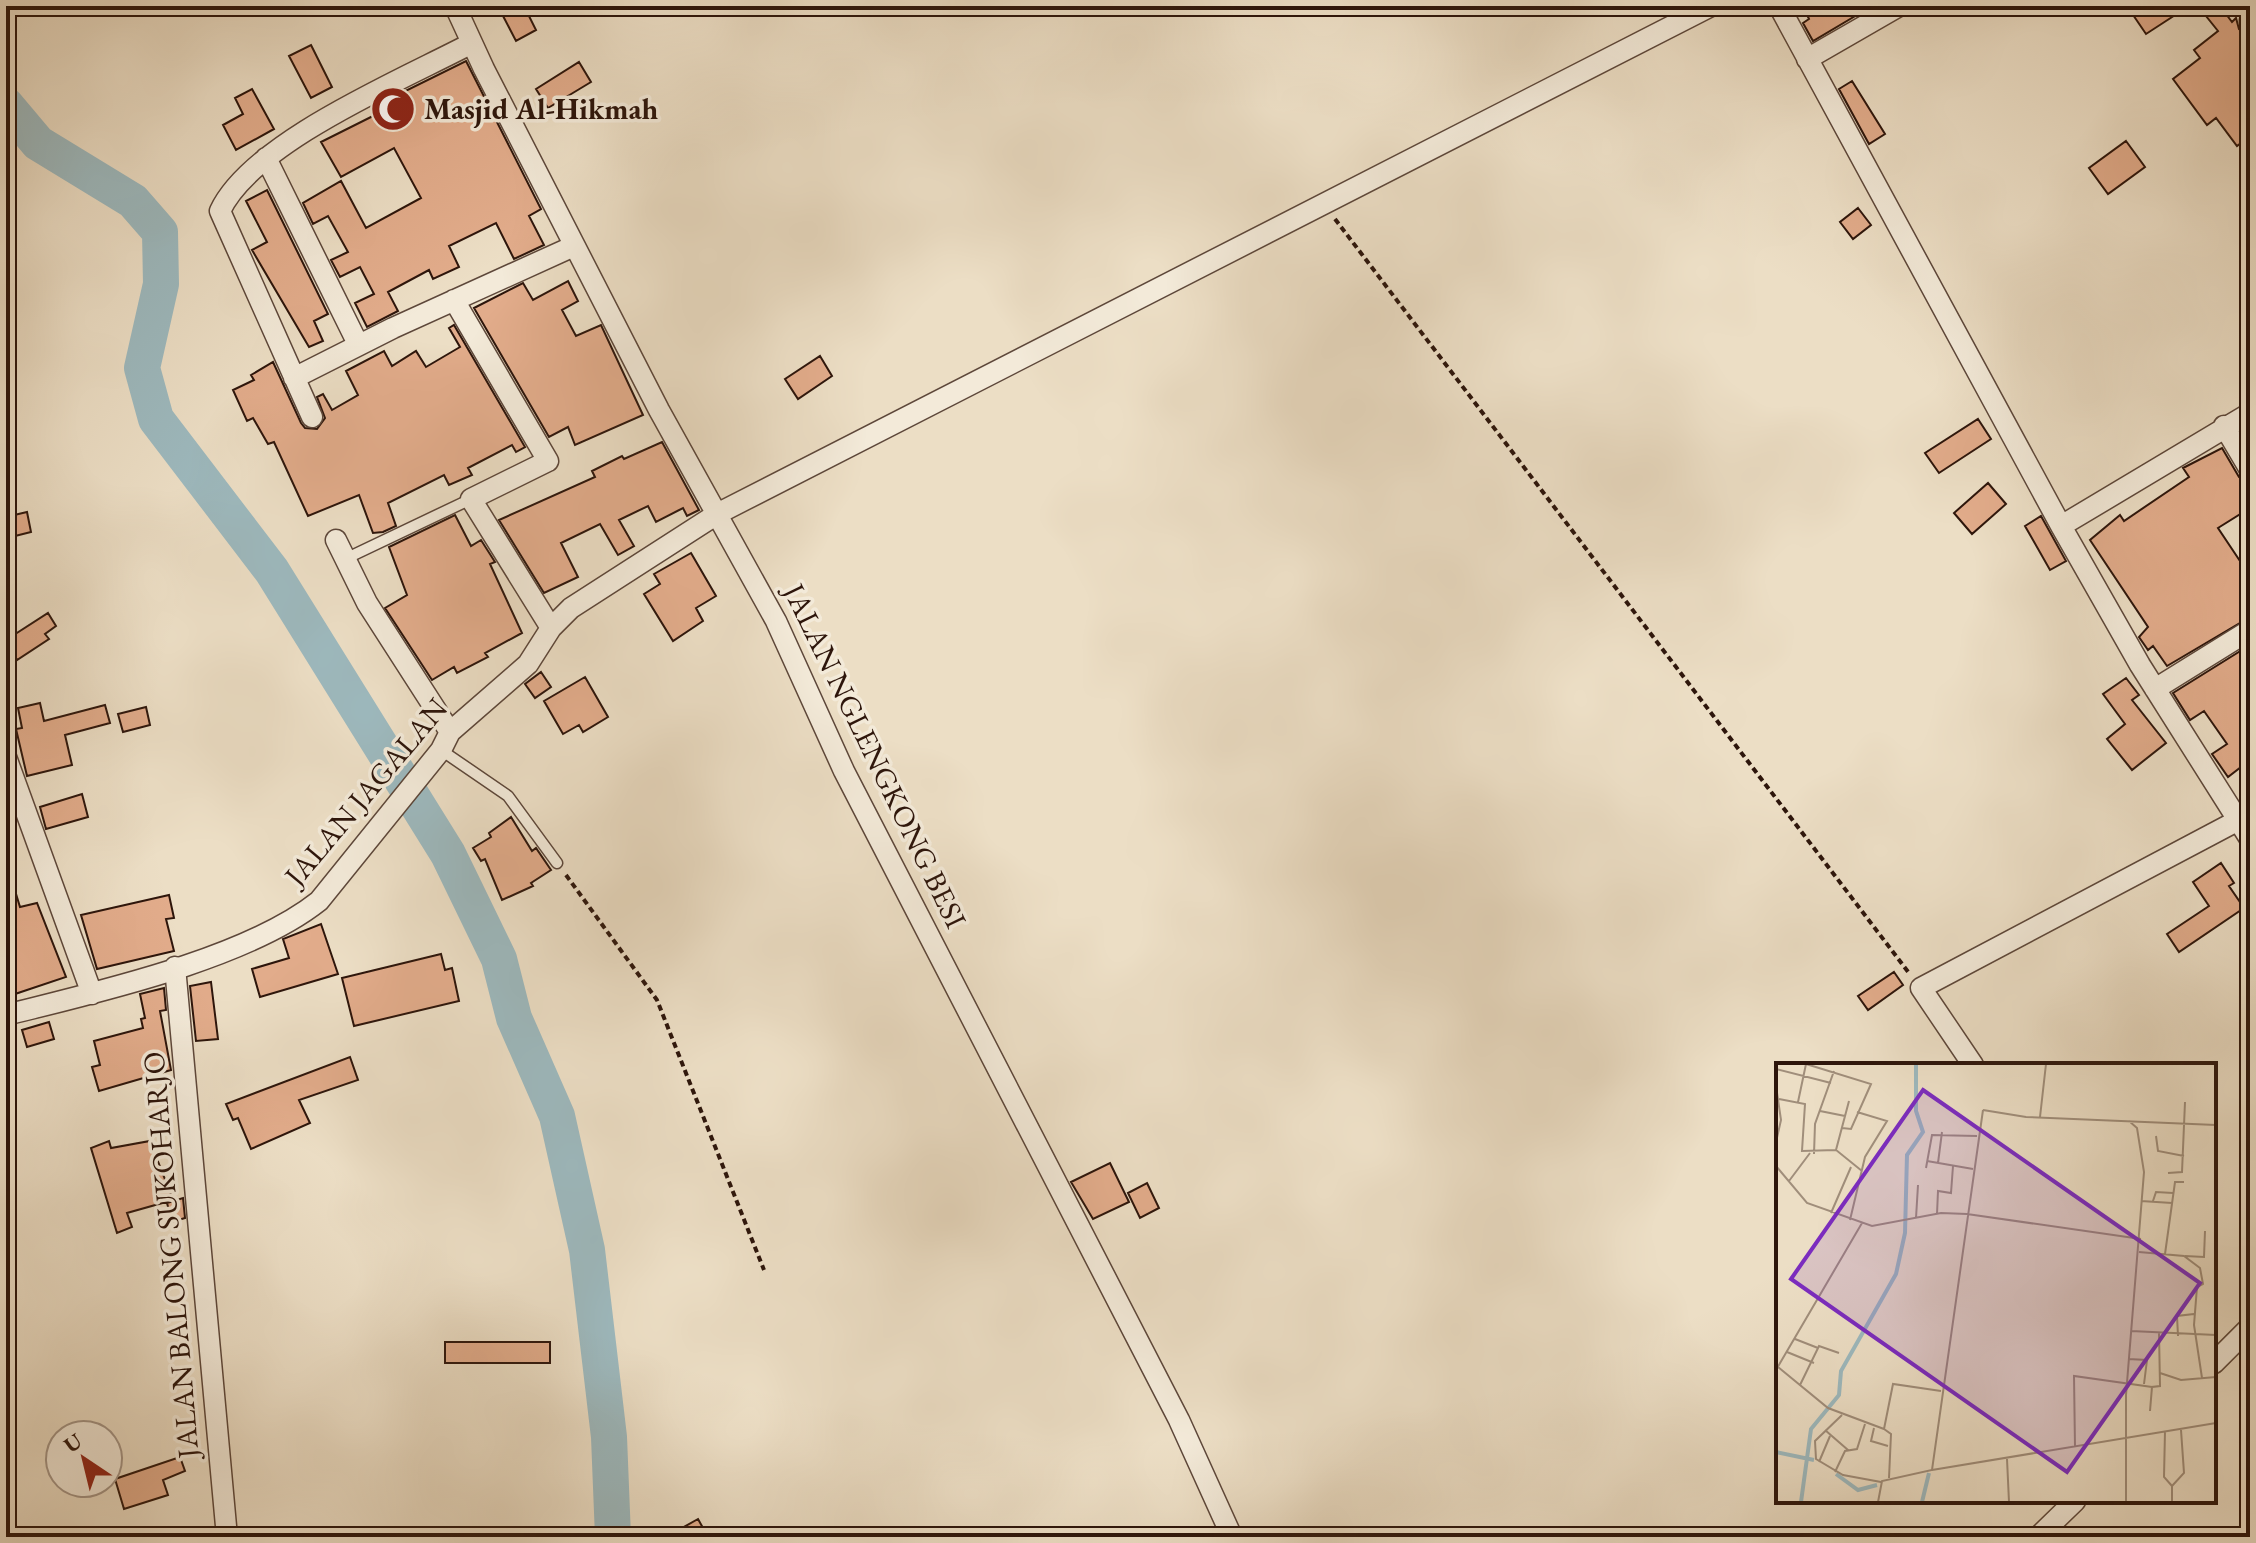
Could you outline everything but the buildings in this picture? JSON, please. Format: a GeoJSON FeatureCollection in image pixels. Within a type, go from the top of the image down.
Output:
{"type":"FeatureCollection","features":[{"type":"Feature","properties":{"kind":"street","name":"JALAN NGLENGKONG BESI"},"geometry":{"type":"LineString","coordinates":[[455,6],[574,246],[691,471],[776,621],[844,771],[1179,1420],[1232,1537]]}},
{"type":"Feature","properties":{"kind":"street","name":"JALAN JAGALAN"},"geometry":{"type":"LineString","coordinates":[[6,1015],[92,994],[240,945],[306,911],[319,901],[441,750],[450,732],[528,664],[551,628],[571,608],[717,514],[1711,6]]}},
{"type":"Feature","properties":{"kind":"street"},"geometry":{"type":"LineString","coordinates":[[1779,6],[2061,526],[2155,689],[2245,817],[2250,839]]}},
{"type":"Feature","properties":{"kind":"street"},"geometry":{"type":"LineString","coordinates":[[1807,59],[1899,6]]}},
{"type":"Feature","properties":{"kind":"street"},"geometry":{"type":"LineString","coordinates":[[312,417],[220,211],[228,192],[266,158],[331,118],[472,43]]}},
{"type":"Feature","properties":{"kind":"street"},"geometry":{"type":"LineString","coordinates":[[266,158],[358,344]]}},
{"type":"Feature","properties":{"kind":"street"},"geometry":{"type":"LineString","coordinates":[[294,378],[358,344],[574,246]]}},
{"type":"Feature","properties":{"kind":"street"},"geometry":{"type":"LineString","coordinates":[[454,300],[548,461],[471,499],[551,628]]}},
{"type":"Feature","properties":{"kind":"street"},"geometry":{"type":"LineString","coordinates":[[2061,526],[2250,413]]}},
{"type":"Feature","properties":{"kind":"street"},"geometry":{"type":"LineString","coordinates":[[2224,426],[2250,470]]}},
{"type":"Feature","properties":{"kind":"street"},"geometry":{"type":"LineString","coordinates":[[341,549],[367,603],[450,732]]}},
{"type":"Feature","properties":{"kind":"street"},"geometry":{"type":"LineString","coordinates":[[2155,689],[2250,630]]}},
{"type":"Feature","properties":{"kind":"street"},"geometry":{"type":"LineString","coordinates":[[6,757],[92,994]]}},
{"type":"Feature","properties":{"kind":"street"},"geometry":{"type":"LineString","coordinates":[[1972,1063],[1921,988],[2245,817]]}},
{"type":"Feature","properties":{"kind":"street","name":"JALAN BALONG SUKOHARJO"},"geometry":{"type":"LineString","coordinates":[[175,967],[227,1537]]}},
{"type":"Feature","properties":{"kind":"street"},"geometry":{"type":"LineString","coordinates":[[2216,1361],[2250,1327]]}},
{"type":"Feature","properties":{"kind":"street"},"geometry":{"type":"LineString","coordinates":[[2038,1537],[2073,1503]]}},
{"type":"Feature","properties":{"kind":"lane"},"geometry":{"type":"LineString","coordinates":[[341,549],[471,499]]}},
{"type":"Feature","properties":{"kind":"lane"},"geometry":{"type":"LineString","coordinates":[[441,750],[508,796],[557,863]]}},
{"type":"Feature","properties":{"kind":"path"},"geometry":{"type":"LineString","coordinates":[[1323,205],[1921,988]]}},
{"type":"Feature","properties":{"kind":"path"},"geometry":{"type":"LineString","coordinates":[[557,863],[657,1000],[764,1270]]}},
{"type":"Feature","properties":{"kind":"waterway"},"geometry":{"type":"LineString","coordinates":[[6,105],[38,143],[133,201],[160,232],[161,284],[142,368],[156,419],[272,571],[448,854],[499,959],[514,1018],[557,1116],[587,1250],[609,1437],[613,1537]]}},
{"type":"Feature","properties":{"kind":"place","name":"Masjid Al-Hikmah"},"geometry":{"type":"Point","coordinates":[393,109]}}]}
